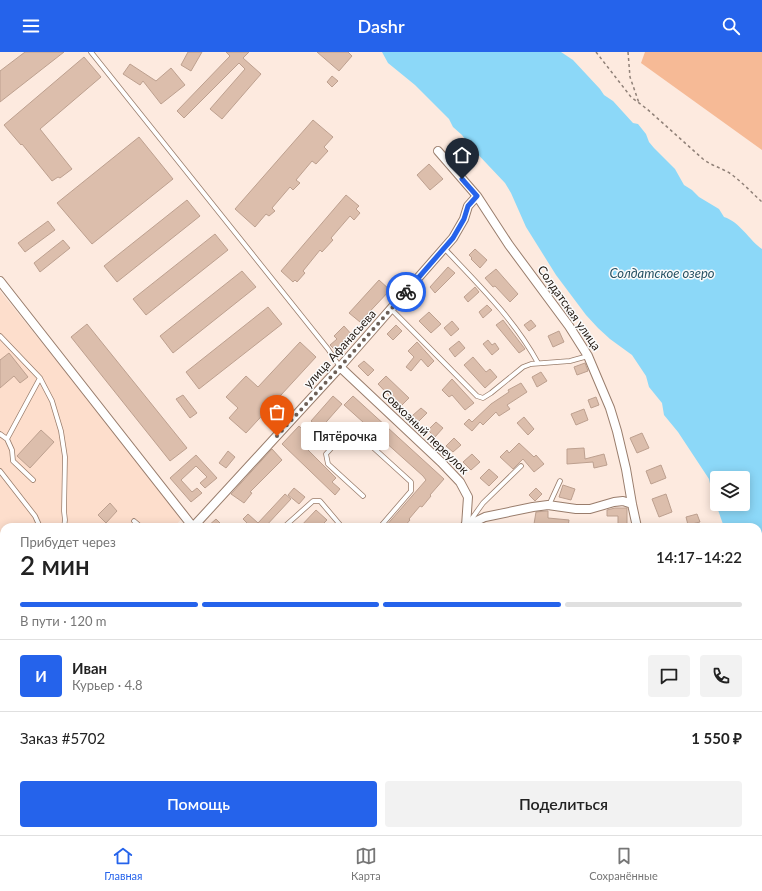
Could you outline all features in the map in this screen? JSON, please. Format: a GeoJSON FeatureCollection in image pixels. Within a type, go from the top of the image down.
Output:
{"type":"FeatureCollection","features":[{"type":"Feature","properties":{"kind":"street","name":"Солдатская улица"},"geometry":{"type":"LineString","coordinates":[[438,151],[477,196],[509,245],[569,326],[588,356],[610,408],[626,470],[636,523]]}},
{"type":"Feature","properties":{"kind":"street","name":"улица Афанасьева"},"geometry":{"type":"LineString","coordinates":[[197,523],[340,367],[453,238],[464,219],[468,206],[477,196]]}},
{"type":"Feature","properties":{"kind":"street"},"geometry":{"type":"LineString","coordinates":[[0,281],[190,523]]}},
{"type":"Feature","properties":{"kind":"street","name":"Совхозный переулок"},"geometry":{"type":"LineString","coordinates":[[340,367],[441,462],[460,482],[468,497],[466,523]]}},
{"type":"Feature","properties":{"kind":"street"},"geometry":{"type":"LineString","coordinates":[[472,523],[485,517],[548,505],[590,509],[623,501],[632,504]]}},
{"type":"Feature","properties":{"kind":"lane"},"geometry":{"type":"LineString","coordinates":[[91,52],[328,349],[340,367]]}},
{"type":"Feature","properties":{"kind":"lane"},"geometry":{"type":"LineString","coordinates":[[444,248],[515,326],[538,363]]}},
{"type":"Feature","properties":{"kind":"lane"},"geometry":{"type":"LineString","coordinates":[[391,310],[477,396],[483,398],[523,367],[538,363],[570,361],[588,356]]}},
{"type":"Feature","properties":{"kind":"lane"},"geometry":{"type":"LineString","coordinates":[[0,336],[40,378],[52,401],[61,430],[65,457],[65,523]]}},
{"type":"Feature","properties":{"kind":"lane"},"geometry":{"type":"LineString","coordinates":[[7,439],[40,378]]}},
{"type":"Feature","properties":{"kind":"lane"},"geometry":{"type":"LineString","coordinates":[[363,496],[328,464],[326,454],[348,432],[356,432],[411,482],[411,491],[383,523]]}},
{"type":"Feature","properties":{"kind":"lane"},"geometry":{"type":"LineString","coordinates":[[0,434],[7,439],[12,450],[13,461],[33,480]]}},
{"type":"Feature","properties":{"kind":"lane"},"geometry":{"type":"LineString","coordinates":[[468,523],[483,503],[521,466]]}},
{"type":"Feature","properties":{"kind":"lane"},"geometry":{"type":"LineString","coordinates":[[0,471],[35,516],[38,523]]}},
{"type":"Feature","properties":{"kind":"lane"},"geometry":{"type":"LineString","coordinates":[[548,505],[560,481]]}},
{"type":"Feature","properties":{"kind":"lane"},"geometry":{"type":"LineString","coordinates":[[288,523],[313,501],[320,501],[336,523]]}},
{"type":"Feature","properties":{"kind":"path"},"geometry":{"type":"LineString","coordinates":[[596,52],[631,97],[703,159],[711,165],[737,178],[762,202]]}},
{"type":"Feature","properties":{"kind":"path"},"geometry":{"type":"LineString","coordinates":[[628,52],[630,77],[639,103]]}},
{"type":"Feature","properties":{"kind":"shaded area"},"geometry":{"type":"Polygon","coordinates":[[[645,52],[762,52],[762,150],[641,63],[645,52]]]}},
{"type":"Feature","properties":{"kind":"shaded area"},"geometry":{"type":"Polygon","coordinates":[[[0,291],[64,370],[188,512],[178,523],[0,523],[0,291]]]}},
{"type":"Feature","properties":{"kind":"water","name":"Солдатское озеро"},"geometry":{"type":"Polygon","coordinates":[[[382,52],[561,52],[573,60],[604,95],[613,101],[633,123],[638,124],[646,134],[649,142],[675,169],[684,185],[699,197],[719,209],[724,217],[730,219],[740,227],[762,249],[762,523],[723,523],[718,511],[750,511],[750,471],[710,471],[710,484],[709,479],[678,432],[664,415],[662,403],[649,387],[646,376],[632,355],[610,339],[586,315],[556,275],[526,227],[505,183],[453,127],[449,119],[415,85],[388,63],[382,52]]]}},
{"type":"Feature","properties":{"kind":"building"},"geometry":{"type":"Polygon","coordinates":[[[25,52],[64,52],[0,102],[0,71],[25,52]]]}},
{"type":"Feature","properties":{"kind":"building"},"geometry":{"type":"Polygon","coordinates":[[[188,52],[202,52],[191,71],[181,65],[188,52]]]}},
{"type":"Feature","properties":{"kind":"building"},"geometry":{"type":"Polygon","coordinates":[[[226,52],[249,52],[243,58],[261,74],[222,119],[210,109],[245,69],[239,63],[184,118],[177,111],[230,56],[226,52]]]}},
{"type":"Feature","properties":{"kind":"building"},"geometry":{"type":"Polygon","coordinates":[[[317,52],[348,52],[352,56],[339,71],[317,52]]]}},
{"type":"Feature","properties":{"kind":"building"},"geometry":{"type":"Polygon","coordinates":[[[84,57],[101,77],[40,129],[72,169],[60,178],[58,177],[52,181],[22,144],[21,145],[4,125],[84,57]]]}},
{"type":"Feature","properties":{"kind":"building"},"geometry":{"type":"Polygon","coordinates":[[[130,64],[156,81],[171,68],[185,85],[161,104],[143,81],[140,85],[123,74],[130,64]]]}},
{"type":"Feature","properties":{"kind":"building"},"geometry":{"type":"Polygon","coordinates":[[[332,76],[338,81],[332,87],[327,82],[332,76]]]}},
{"type":"Feature","properties":{"kind":"building"},"geometry":{"type":"Polygon","coordinates":[[[313,120],[333,137],[324,147],[328,151],[316,164],[312,161],[296,180],[300,183],[293,190],[290,187],[272,208],[275,211],[269,216],[266,214],[255,227],[235,209],[313,120]]]}},
{"type":"Feature","properties":{"kind":"building"},"geometry":{"type":"Polygon","coordinates":[[[139,137],[173,179],[92,244],[57,203],[139,137]]]}},
{"type":"Feature","properties":{"kind":"building"},"geometry":{"type":"Polygon","coordinates":[[[429,164],[443,179],[430,190],[417,175],[429,164]]]}},
{"type":"Feature","properties":{"kind":"building"},"geometry":{"type":"Polygon","coordinates":[[[346,195],[359,206],[356,209],[360,213],[354,220],[350,216],[331,238],[333,240],[322,252],[320,250],[303,271],[305,273],[297,282],[295,280],[293,282],[281,271],[346,195]]]}},
{"type":"Feature","properties":{"kind":"building"},"geometry":{"type":"Polygon","coordinates":[[[187,200],[200,216],[117,282],[104,266],[187,200]]]}},
{"type":"Feature","properties":{"kind":"building"},"geometry":{"type":"Polygon","coordinates":[[[48,221],[55,230],[25,252],[18,243],[48,221]]]}},
{"type":"Feature","properties":{"kind":"building"},"geometry":{"type":"Polygon","coordinates":[[[215,234],[228,250],[146,315],[133,299],[215,234]]]}},
{"type":"Feature","properties":{"kind":"building"},"geometry":{"type":"Polygon","coordinates":[[[63,240],[70,248],[40,272],[34,263],[63,240]]]}},
{"type":"Feature","properties":{"kind":"building"},"geometry":{"type":"Polygon","coordinates":[[[475,249],[487,260],[480,268],[469,255],[475,249]]]}},
{"type":"Feature","properties":{"kind":"building"},"geometry":{"type":"Polygon","coordinates":[[[448,267],[455,273],[435,293],[430,287],[448,267]]]}},
{"type":"Feature","properties":{"kind":"building"},"geometry":{"type":"Polygon","coordinates":[[[496,269],[518,294],[510,302],[485,278],[496,269]]]}},
{"type":"Feature","properties":{"kind":"building"},"geometry":{"type":"Polygon","coordinates":[[[242,271],[256,287],[173,353],[160,336],[242,271]]]}},
{"type":"Feature","properties":{"kind":"building"},"geometry":{"type":"Polygon","coordinates":[[[379,280],[390,290],[360,322],[349,313],[379,280]]]}},
{"type":"Feature","properties":{"kind":"building"},"geometry":{"type":"Polygon","coordinates":[[[475,287],[479,292],[468,302],[464,297],[475,287]]]}},
{"type":"Feature","properties":{"kind":"building"},"geometry":{"type":"Polygon","coordinates":[[[487,305],[492,310],[483,318],[479,312],[487,305]]]}},
{"type":"Feature","properties":{"kind":"building"},"geometry":{"type":"Polygon","coordinates":[[[268,307],[282,324],[199,389],[186,372],[268,307]]]}},
{"type":"Feature","properties":{"kind":"building"},"geometry":{"type":"Polygon","coordinates":[[[429,312],[441,324],[431,333],[419,321],[429,312]]]}},
{"type":"Feature","properties":{"kind":"building"},"geometry":{"type":"Polygon","coordinates":[[[503,320],[525,349],[519,353],[496,325],[503,320]]]}},
{"type":"Feature","properties":{"kind":"building"},"geometry":{"type":"Polygon","coordinates":[[[531,320],[536,326],[529,331],[524,325],[531,320]]]}},
{"type":"Feature","properties":{"kind":"building"},"geometry":{"type":"Polygon","coordinates":[[[452,321],[459,329],[451,336],[444,328],[452,321]]]}},
{"type":"Feature","properties":{"kind":"building"},"geometry":{"type":"Polygon","coordinates":[[[87,324],[187,448],[170,461],[71,337],[87,324]]]}},
{"type":"Feature","properties":{"kind":"building"},"geometry":{"type":"Polygon","coordinates":[[[396,325],[402,331],[393,340],[387,334],[396,325]]]}},
{"type":"Feature","properties":{"kind":"building"},"geometry":{"type":"Polygon","coordinates":[[[344,326],[353,336],[336,351],[330,345],[337,339],[334,336],[344,326]]]}},
{"type":"Feature","properties":{"kind":"building"},"geometry":{"type":"Polygon","coordinates":[[[559,331],[564,342],[553,347],[548,336],[559,331]]]}},
{"type":"Feature","properties":{"kind":"building"},"geometry":{"type":"Polygon","coordinates":[[[488,340],[492,345],[495,343],[499,349],[492,355],[483,344],[488,340]]]}},
{"type":"Feature","properties":{"kind":"building"},"geometry":{"type":"Polygon","coordinates":[[[459,341],[465,348],[455,357],[449,349],[459,341]]]}},
{"type":"Feature","properties":{"kind":"building"},"geometry":{"type":"Polygon","coordinates":[[[300,342],[316,357],[246,433],[229,418],[238,408],[226,397],[246,376],[258,387],[300,342]]]}},
{"type":"Feature","properties":{"kind":"building"},"geometry":{"type":"Polygon","coordinates":[[[417,342],[434,361],[428,367],[421,359],[411,371],[406,367],[414,357],[408,351],[417,342]]]}},
{"type":"Feature","properties":{"kind":"building"},"geometry":{"type":"Polygon","coordinates":[[[9,353],[28,377],[20,383],[14,376],[0,388],[0,360],[9,353]]]}},
{"type":"Feature","properties":{"kind":"building"},"geometry":{"type":"Polygon","coordinates":[[[473,357],[486,372],[490,369],[497,377],[485,388],[464,365],[473,357]]]}},
{"type":"Feature","properties":{"kind":"building"},"geometry":{"type":"Polygon","coordinates":[[[364,361],[374,370],[368,376],[358,366],[364,361]]]}},
{"type":"Feature","properties":{"kind":"building"},"geometry":{"type":"Polygon","coordinates":[[[585,363],[588,371],[577,375],[574,367],[585,363]]]}},
{"type":"Feature","properties":{"kind":"building"},"geometry":{"type":"Polygon","coordinates":[[[541,372],[547,381],[537,387],[532,377],[541,372]]]}},
{"type":"Feature","properties":{"kind":"building"},"geometry":{"type":"Polygon","coordinates":[[[386,376],[409,398],[400,407],[378,384],[386,376]]]}},
{"type":"Feature","properties":{"kind":"building"},"geometry":{"type":"Polygon","coordinates":[[[452,379],[474,403],[465,410],[452,395],[449,397],[442,390],[452,379]]]}},
{"type":"Feature","properties":{"kind":"building"},"geometry":{"type":"Polygon","coordinates":[[[521,383],[527,392],[507,405],[510,409],[499,416],[496,412],[483,425],[480,422],[472,431],[464,424],[469,419],[472,422],[491,404],[509,392],[508,390],[521,383]]]}},
{"type":"Feature","properties":{"kind":"building"},"geometry":{"type":"Polygon","coordinates":[[[183,395],[197,413],[190,418],[176,399],[183,395]]]}},
{"type":"Feature","properties":{"kind":"building"},"geometry":{"type":"Polygon","coordinates":[[[333,396],[342,404],[320,429],[311,421],[333,396]]]}},
{"type":"Feature","properties":{"kind":"building"},"geometry":{"type":"Polygon","coordinates":[[[353,396],[444,479],[422,507],[420,506],[409,519],[410,520],[407,523],[388,523],[426,480],[344,405],[353,396]]]}},
{"type":"Feature","properties":{"kind":"building"},"geometry":{"type":"Polygon","coordinates":[[[596,397],[599,405],[591,408],[588,400],[596,397]]]}},
{"type":"Feature","properties":{"kind":"building"},"geometry":{"type":"Polygon","coordinates":[[[421,408],[427,413],[418,422],[412,416],[421,408]]]}},
{"type":"Feature","properties":{"kind":"building"},"geometry":{"type":"Polygon","coordinates":[[[584,409],[588,420],[576,425],[571,414],[584,409]]]}},
{"type":"Feature","properties":{"kind":"building"},"geometry":{"type":"Polygon","coordinates":[[[524,417],[534,429],[528,435],[517,423],[524,417]]]}},
{"type":"Feature","properties":{"kind":"building"},"geometry":{"type":"Polygon","coordinates":[[[436,422],[443,428],[435,437],[428,430],[436,422]]]}},
{"type":"Feature","properties":{"kind":"building"},"geometry":{"type":"Polygon","coordinates":[[[299,426],[315,441],[307,449],[336,478],[332,482],[340,489],[335,495],[282,444],[299,426]]]}},
{"type":"Feature","properties":{"kind":"building"},"geometry":{"type":"Polygon","coordinates":[[[41,430],[54,442],[30,468],[17,456],[41,430]]]}},
{"type":"Feature","properties":{"kind":"building"},"geometry":{"type":"Polygon","coordinates":[[[642,433],[649,448],[637,453],[630,438],[642,433]]]}},
{"type":"Feature","properties":{"kind":"building"},"geometry":{"type":"Polygon","coordinates":[[[454,438],[461,445],[453,452],[446,446],[454,438]]]}},
{"type":"Feature","properties":{"kind":"building"},"geometry":{"type":"Polygon","coordinates":[[[519,443],[534,457],[536,455],[544,464],[534,472],[523,459],[513,469],[500,457],[507,450],[509,453],[519,443]]]}},
{"type":"Feature","properties":{"kind":"building"},"geometry":{"type":"Polygon","coordinates":[[[584,448],[585,459],[604,454],[607,465],[594,468],[593,462],[567,464],[567,449],[584,448]]]}},
{"type":"Feature","properties":{"kind":"building"},"geometry":{"type":"Polygon","coordinates":[[[272,449],[282,460],[250,492],[252,493],[244,503],[231,494],[272,449]]]}},
{"type":"Feature","properties":{"kind":"building"},"geometry":{"type":"Polygon","coordinates":[[[228,451],[235,457],[226,468],[219,463],[228,451]]]}},
{"type":"Feature","properties":{"kind":"building"},"geometry":{"type":"Polygon","coordinates":[[[472,454],[480,462],[471,470],[463,462],[472,454]]]}},
{"type":"Feature","properties":{"kind":"building"},"geometry":{"type":"Polygon","coordinates":[[[196,455],[217,478],[205,488],[200,483],[207,477],[196,466],[181,480],[192,492],[197,488],[202,493],[191,502],[170,478],[196,455]]]}},
{"type":"Feature","properties":{"kind":"building"},"geometry":{"type":"Polygon","coordinates":[[[661,465],[666,478],[651,484],[646,471],[661,465]]]}},
{"type":"Feature","properties":{"kind":"building"},"geometry":{"type":"Polygon","coordinates":[[[489,469],[498,477],[489,486],[480,478],[489,469]]]}},
{"type":"Feature","properties":{"kind":"building"},"geometry":{"type":"Polygon","coordinates":[[[563,485],[575,489],[571,500],[559,497],[563,485]]]}},
{"type":"Feature","properties":{"kind":"building"},"geometry":{"type":"Polygon","coordinates":[[[294,488],[305,497],[299,504],[288,495],[294,488]]]}},
{"type":"Feature","properties":{"kind":"building"},"geometry":{"type":"Polygon","coordinates":[[[536,488],[542,494],[535,501],[529,495],[536,488]]]}},
{"type":"Feature","properties":{"kind":"building"},"geometry":{"type":"Polygon","coordinates":[[[285,494],[291,499],[269,523],[258,523],[285,494]]]}},
{"type":"Feature","properties":{"kind":"building"},"geometry":{"type":"Polygon","coordinates":[[[666,494],[672,512],[659,517],[652,499],[666,494]]]}},
{"type":"Feature","properties":{"kind":"building"},"geometry":{"type":"Polygon","coordinates":[[[110,503],[117,511],[106,523],[98,515],[110,503]]]}},
{"type":"Feature","properties":{"kind":"building"},"geometry":{"type":"Polygon","coordinates":[[[627,508],[627,523],[618,523],[618,516],[607,516],[607,510],[627,508]]]}},
{"type":"Feature","properties":{"kind":"building"},"geometry":{"type":"Polygon","coordinates":[[[316,510],[327,520],[324,523],[304,523],[316,510]]]}},
{"type":"Feature","properties":{"kind":"building"},"geometry":{"type":"Polygon","coordinates":[[[548,511],[548,518],[569,520],[569,523],[534,523],[536,512],[548,511]]]}},
{"type":"Feature","properties":{"kind":"building"},"geometry":{"type":"Polygon","coordinates":[[[248,514],[258,523],[247,523],[243,519],[248,514]]]}},
{"type":"Feature","properties":{"kind":"building"},"geometry":{"type":"Polygon","coordinates":[[[697,514],[700,522],[688,523],[686,517],[697,514]]]}},
{"type":"Feature","properties":{"kind":"building"},"geometry":{"type":"Polygon","coordinates":[[[216,519],[220,523],[212,523],[216,519]]]}},
{"type":"Feature","properties":{"kind":"way so far"},"geometry":{"type":"LineString","coordinates":[[277,436],[406,292]]}},
{"type":"Feature","properties":{"kind":"place","name":"Пятёрочка"},"geometry":{"type":"Point","coordinates":[277,436]}},
{"type":"Feature","properties":{"kind":"route"},"geometry":{"type":"LineString","coordinates":[[406,292],[453,238],[464,219],[468,206],[477,196],[462,179]]}}]}
